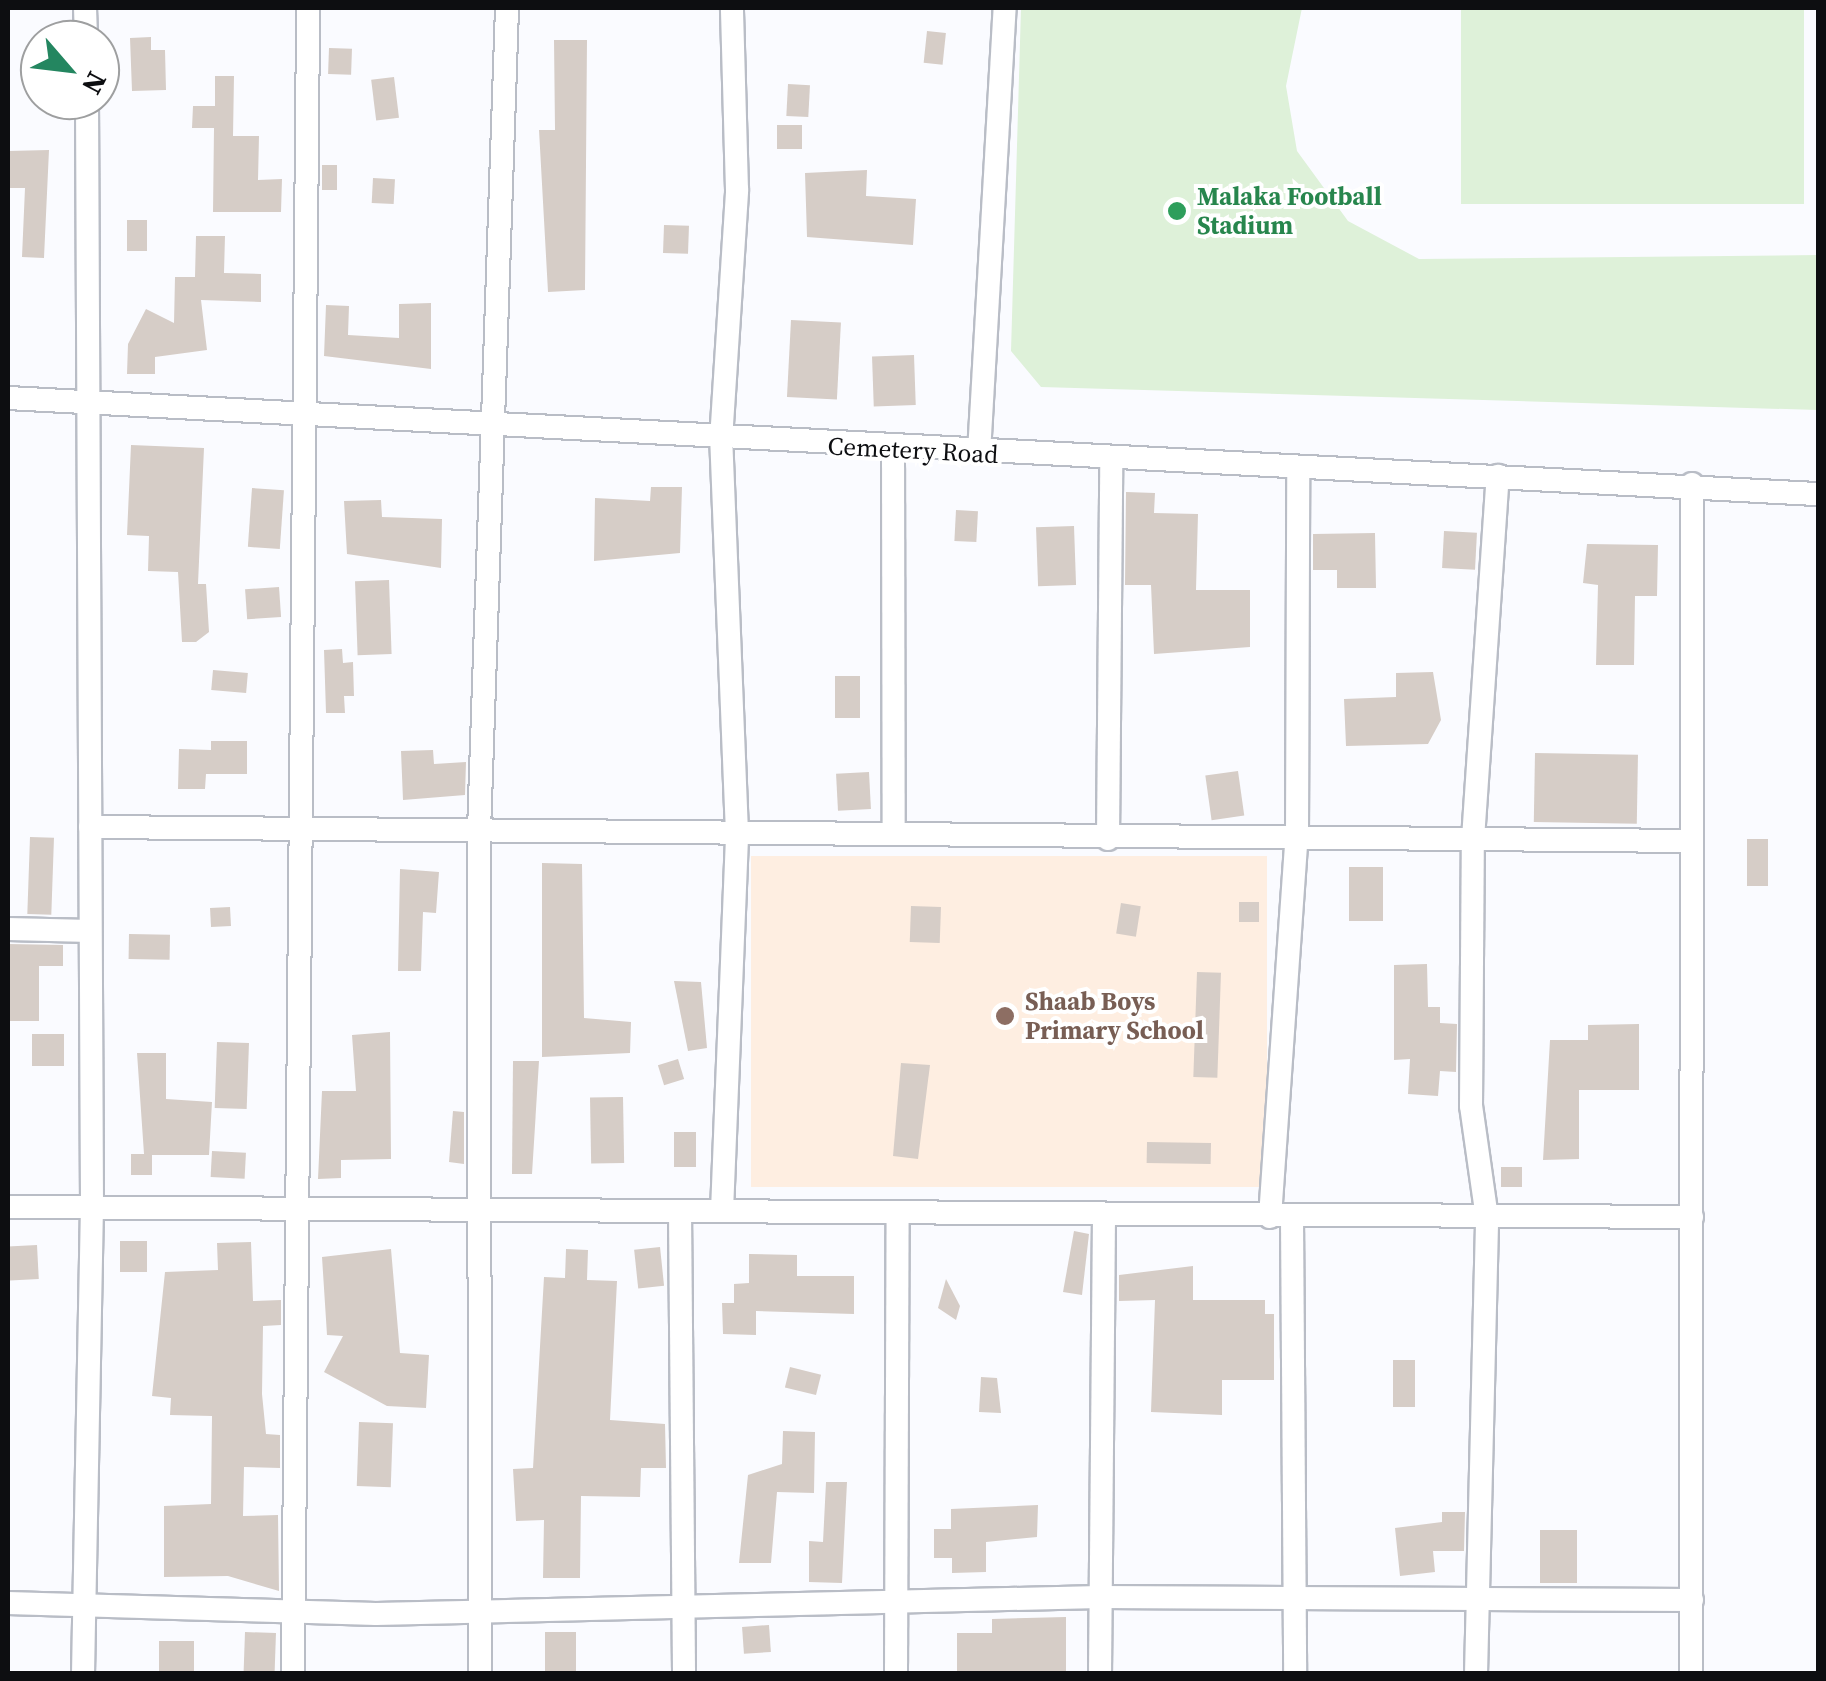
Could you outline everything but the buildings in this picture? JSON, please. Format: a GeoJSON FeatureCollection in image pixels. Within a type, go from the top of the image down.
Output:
{"type":"FeatureCollection","features":[{"type":"Feature","properties":{"kind":"street"},"geometry":{"type":"LineString","coordinates":[[293,1674],[286,1612],[308,8]]}},
{"type":"Feature","properties":{"kind":"street"},"geometry":{"type":"LineString","coordinates":[[480,1674],[478,831],[507,8]]}},
{"type":"Feature","properties":{"kind":"street"},"geometry":{"type":"LineString","coordinates":[[722,1211],[738,832],[722,440],[738,190],[732,8]]}},
{"type":"Feature","properties":{"kind":"street"},"geometry":{"type":"LineString","coordinates":[[979,453],[1005,8]]}},
{"type":"Feature","properties":{"kind":"street"},"geometry":{"type":"LineString","coordinates":[[83,1674],[92,1204],[87,120]]}},
{"type":"Feature","properties":{"kind":"street","name":"Cemetery Road"},"geometry":{"type":"LineString","coordinates":[[8,398],[722,440],[1692,484],[1818,494]]}},
{"type":"Feature","properties":{"kind":"street"},"geometry":{"type":"LineString","coordinates":[[894,449],[894,834]]}},
{"type":"Feature","properties":{"kind":"street"},"geometry":{"type":"LineString","coordinates":[[1108,839],[1111,459]]}},
{"type":"Feature","properties":{"kind":"street"},"geometry":{"type":"LineString","coordinates":[[1295,1674],[1296,1597],[1281,1218],[1297,835],[1298,467]]}},
{"type":"Feature","properties":{"kind":"street"},"geometry":{"type":"LineString","coordinates":[[1476,1674],[1486,1218],[1471,1106],[1473,840],[1498,476]]}},
{"type":"Feature","properties":{"kind":"street"},"geometry":{"type":"LineString","coordinates":[[1691,1674],[1692,484]]}},
{"type":"Feature","properties":{"kind":"street"},"geometry":{"type":"LineString","coordinates":[[90,827],[1108,839],[1297,835],[1692,841]]}},
{"type":"Feature","properties":{"kind":"street"},"geometry":{"type":"LineString","coordinates":[[8,929],[90,931]]}},
{"type":"Feature","properties":{"kind":"street"},"geometry":{"type":"LineString","coordinates":[[8,1207],[92,1204],[292,1213],[478,1204],[680,1212],[1104,1217],[1692,1217]]}},
{"type":"Feature","properties":{"kind":"street"},"geometry":{"type":"LineString","coordinates":[[680,1212],[684,1674]]}},
{"type":"Feature","properties":{"kind":"street"},"geometry":{"type":"LineString","coordinates":[[896,1674],[898,1214]]}},
{"type":"Feature","properties":{"kind":"street"},"geometry":{"type":"LineString","coordinates":[[1100,1674],[1104,1217]]}},
{"type":"Feature","properties":{"kind":"street"},"geometry":{"type":"LineString","coordinates":[[8,1603],[286,1612],[895,1604],[1100,1597],[1692,1600]]}},
{"type":"Feature","properties":{"kind":"shaded area","name":"Shaab Boys Primary School"},"geometry":{"type":"Polygon","coordinates":[[[751,856],[1267,856],[1267,1187],[751,1187],[751,856]]]}},
{"type":"Feature","properties":{"kind":"green space","name":"Malaka Football Stadium"},"geometry":{"type":"Polygon","coordinates":[[[1021,8],[1302,8],[1286,86],[1297,151],[1348,221],[1419,259],[1818,255],[1818,410],[1041,387],[1011,351],[1021,8]]]}},
{"type":"Feature","properties":{"kind":"green space","name":"Malaka Football Stadium"},"geometry":{"type":"Polygon","coordinates":[[[1461,8],[1804,8],[1804,204],[1461,204],[1461,8]]]}},
{"type":"Feature","properties":{"kind":"place","name":"Malaka Football Stadium"},"geometry":{"type":"Point","coordinates":[1177,211]}},
{"type":"Feature","properties":{"kind":"place","name":"Shaab Boys Primary School"},"geometry":{"type":"Point","coordinates":[1005,1016]}}]}
